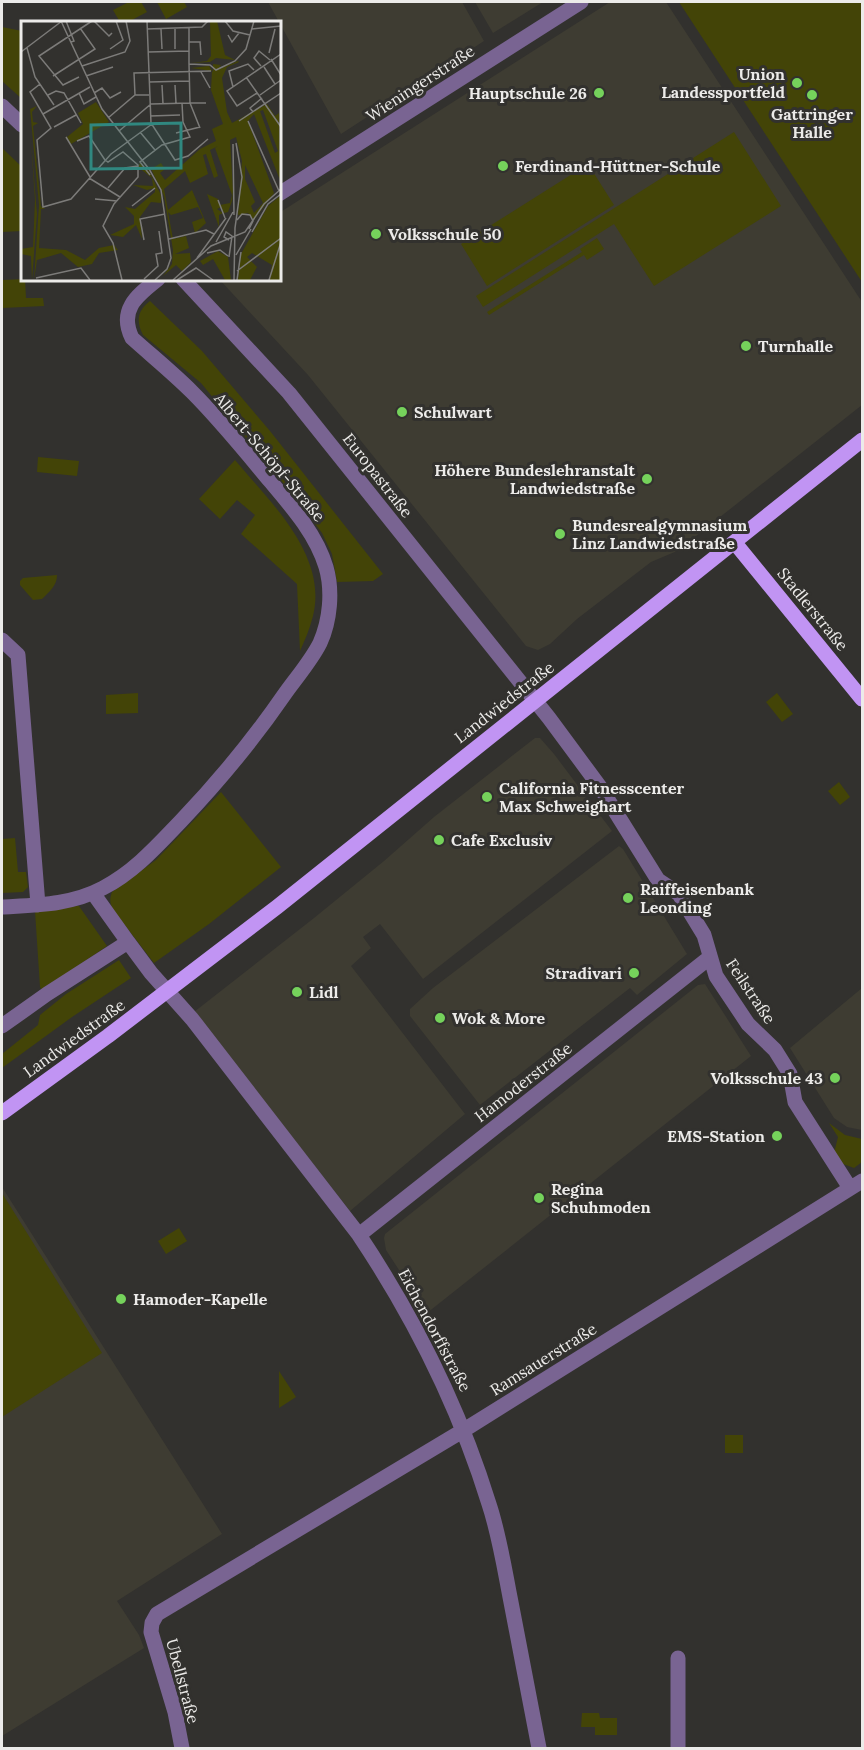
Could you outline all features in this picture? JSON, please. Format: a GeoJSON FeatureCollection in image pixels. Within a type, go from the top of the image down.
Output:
{"type":"FeatureCollection","features":[{"type":"Feature","properties":{"kind":"main road","name":"Landwiedstraße"},"geometry":{"type":"LineString","coordinates":[[2,1113],[286,900],[862,440]]}},
{"type":"Feature","properties":{"kind":"main road","name":"Stadlerstraße"},"geometry":{"type":"LineString","coordinates":[[735,543],[862,699]]}},
{"type":"Feature","properties":{"kind":"street","name":"Wieningerstraße"},"geometry":{"type":"LineString","coordinates":[[280,193],[581,2]]}},
{"type":"Feature","properties":{"kind":"street"},"geometry":{"type":"LineString","coordinates":[[2,106],[21,124]]}},
{"type":"Feature","properties":{"kind":"street","name":"Albert-Schöpf-Straße"},"geometry":{"type":"LineString","coordinates":[[2,907],[71,901],[93,893],[134,869],[224,775],[264,725],[315,651],[324,630],[329,588],[327,569],[319,547],[302,521],[238,443],[192,392],[132,338],[128,329],[129,308],[141,293],[157,280]]}},
{"type":"Feature","properties":{"kind":"street","name":"Europastraße"},"geometry":{"type":"LineString","coordinates":[[184,280],[289,393],[535,701]]}},
{"type":"Feature","properties":{"kind":"street"},"geometry":{"type":"LineString","coordinates":[[2,640],[18,655],[38,905]]}},
{"type":"Feature","properties":{"kind":"street","name":"Feilstraße"},"geometry":{"type":"LineString","coordinates":[[535,701],[600,787],[658,880],[677,892],[704,935],[716,976],[748,1024],[775,1050],[790,1074],[795,1102],[856,1184]]}},
{"type":"Feature","properties":{"kind":"street"},"geometry":{"type":"LineString","coordinates":[[93,893],[151,973],[167,991]]}},
{"type":"Feature","properties":{"kind":"street"},"geometry":{"type":"LineString","coordinates":[[2,1026],[128,942]]}},
{"type":"Feature","properties":{"kind":"street","name":"Hamoderstraße"},"geometry":{"type":"LineString","coordinates":[[360,1235],[709,958]]}},
{"type":"Feature","properties":{"kind":"street","name":"Eichendorffstraße"},"geometry":{"type":"LineString","coordinates":[[167,991],[192,1019],[360,1235],[423,1341],[464,1430],[490,1506],[539,1749]]}},
{"type":"Feature","properties":{"kind":"street","name":"Ramsauerstraße"},"geometry":{"type":"LineString","coordinates":[[152,1623],[157,1614],[464,1430],[856,1184]]}},
{"type":"Feature","properties":{"kind":"street","name":"Ubellstraße"},"geometry":{"type":"LineString","coordinates":[[152,1623],[151,1632],[154,1645],[175,1712],[182,1749]]}},
{"type":"Feature","properties":{"kind":"street"},"geometry":{"type":"LineString","coordinates":[[678,1658],[678,1749]]}},
{"type":"Feature","properties":{"kind":"shaded area"},"geometry":{"type":"Polygon","coordinates":[[[129,2],[141,2],[147,12],[130,21],[119,21],[113,10],[129,2]]]}},
{"type":"Feature","properties":{"kind":"shaded area"},"geometry":{"type":"Polygon","coordinates":[[[157,2],[184,2],[187,7],[166,19],[157,2]]]}},
{"type":"Feature","properties":{"kind":"shaded area"},"geometry":{"type":"Polygon","coordinates":[[[268,2],[462,2],[484,41],[341,134],[268,2]]]}},
{"type":"Feature","properties":{"kind":"shaded area"},"geometry":{"type":"Polygon","coordinates":[[[475,2],[543,2],[493,33],[475,2]]]}},
{"type":"Feature","properties":{"kind":"shaded area"},"geometry":{"type":"Polygon","coordinates":[[[610,2],[666,2],[862,302],[862,405],[677,551],[651,562],[577,619],[550,644],[538,650],[526,646],[308,375],[220,280],[280,280],[280,212],[610,2]]]}},
{"type":"Feature","properties":{"kind":"shaded area","name":"Union Landessportfeld"},"geometry":{"type":"Polygon","coordinates":[[[679,2],[862,2],[862,282],[679,2]]]}},
{"type":"Feature","properties":{"kind":"shaded area"},"geometry":{"type":"Polygon","coordinates":[[[2,27],[21,31],[21,98],[2,81],[2,27]]]}},
{"type":"Feature","properties":{"kind":"shaded area"},"geometry":{"type":"Polygon","coordinates":[[[734,132],[781,206],[654,286],[614,224],[483,307],[476,296],[734,132]]]}},
{"type":"Feature","properties":{"kind":"shaded area"},"geometry":{"type":"Polygon","coordinates":[[[2,148],[21,166],[21,231],[2,232],[2,148]]]}},
{"type":"Feature","properties":{"kind":"shaded area"},"geometry":{"type":"Polygon","coordinates":[[[588,164],[614,205],[487,286],[461,244],[588,164]]]}},
{"type":"Feature","properties":{"kind":"shaded area"},"geometry":{"type":"Polygon","coordinates":[[[597,238],[604,249],[587,260],[584,255],[489,315],[487,312],[582,252],[580,249],[597,238]]]}},
{"type":"Feature","properties":{"kind":"shaded area"},"geometry":{"type":"Polygon","coordinates":[[[2,280],[25,280],[26,298],[43,298],[44,306],[2,308],[2,280]]]}},
{"type":"Feature","properties":{"kind":"shaded area"},"geometry":{"type":"Polygon","coordinates":[[[150,301],[202,351],[270,431],[383,574],[373,581],[337,582],[332,554],[322,533],[298,501],[201,383],[143,335],[139,325],[140,312],[150,301]]]}},
{"type":"Feature","properties":{"kind":"shaded area"},"geometry":{"type":"Polygon","coordinates":[[[38,457],[79,461],[77,476],[37,472],[38,457]]]}},
{"type":"Feature","properties":{"kind":"shaded area"},"geometry":{"type":"Polygon","coordinates":[[[235,460],[293,531],[312,572],[315,594],[313,616],[300,651],[297,584],[241,534],[255,515],[237,500],[220,519],[199,499],[235,460]]]}},
{"type":"Feature","properties":{"kind":"shaded area"},"geometry":{"type":"Polygon","coordinates":[[[57,575],[54,586],[42,599],[33,600],[20,585],[23,578],[57,575]]]}},
{"type":"Feature","properties":{"kind":"shaded area"},"geometry":{"type":"Polygon","coordinates":[[[138,693],[138,713],[106,714],[106,695],[138,693]]]}},
{"type":"Feature","properties":{"kind":"shaded area"},"geometry":{"type":"Polygon","coordinates":[[[777,693],[793,714],[782,722],[766,702],[777,693]]]}},
{"type":"Feature","properties":{"kind":"shaded area"},"geometry":{"type":"Polygon","coordinates":[[[535,738],[540,738],[554,754],[612,831],[423,979],[380,924],[363,937],[371,948],[351,966],[465,1114],[350,1211],[194,1012],[314,918],[434,817],[535,738]]]}},
{"type":"Feature","properties":{"kind":"shaded area"},"geometry":{"type":"Polygon","coordinates":[[[839,782],[850,797],[840,805],[828,791],[839,782]]]}},
{"type":"Feature","properties":{"kind":"shaded area"},"geometry":{"type":"Polygon","coordinates":[[[221,792],[281,867],[209,924],[154,963],[114,911],[110,897],[112,892],[156,860],[221,792]]]}},
{"type":"Feature","properties":{"kind":"shaded area"},"geometry":{"type":"Polygon","coordinates":[[[15,838],[18,872],[26,872],[28,887],[23,892],[2,893],[2,839],[15,838]]]}},
{"type":"Feature","properties":{"kind":"shaded area"},"geometry":{"type":"Polygon","coordinates":[[[619,846],[687,954],[637,995],[630,988],[480,1105],[410,1016],[410,1009],[433,988],[619,846]]]}},
{"type":"Feature","properties":{"kind":"shaded area"},"geometry":{"type":"Polygon","coordinates":[[[79,906],[107,946],[42,990],[35,911],[79,906]]]}},
{"type":"Feature","properties":{"kind":"shaded area"},"geometry":{"type":"Polygon","coordinates":[[[119,960],[131,978],[2,1068],[2,1054],[38,1025],[40,1015],[66,994],[119,960]]]}},
{"type":"Feature","properties":{"kind":"shaded area"},"geometry":{"type":"Polygon","coordinates":[[[705,984],[751,1056],[427,1313],[386,1250],[385,1234],[698,985],[705,984]]]}},
{"type":"Feature","properties":{"kind":"shaded area","name":"Volksschule 43"},"geometry":{"type":"Polygon","coordinates":[[[862,988],[862,1130],[847,1127],[834,1118],[790,1048],[862,988]]]}},
{"type":"Feature","properties":{"kind":"shaded area"},"geometry":{"type":"Polygon","coordinates":[[[829,1123],[845,1135],[862,1139],[862,1162],[854,1168],[843,1164],[834,1153],[838,1137],[829,1123]]]}},
{"type":"Feature","properties":{"kind":"shaded area"},"geometry":{"type":"Polygon","coordinates":[[[2,1187],[222,1534],[117,1601],[139,1635],[144,1648],[2,1736],[2,1187]]]}},
{"type":"Feature","properties":{"kind":"shaded area"},"geometry":{"type":"Polygon","coordinates":[[[2,1193],[102,1353],[2,1417],[2,1193]]]}},
{"type":"Feature","properties":{"kind":"shaded area"},"geometry":{"type":"Polygon","coordinates":[[[179,1228],[187,1241],[166,1254],[158,1241],[179,1228]]]}},
{"type":"Feature","properties":{"kind":"shaded area"},"geometry":{"type":"Polygon","coordinates":[[[279,1371],[296,1397],[279,1408],[279,1371]]]}},
{"type":"Feature","properties":{"kind":"shaded area"},"geometry":{"type":"Polygon","coordinates":[[[725,1435],[743,1435],[743,1453],[725,1453],[725,1435]]]}},
{"type":"Feature","properties":{"kind":"shaded area"},"geometry":{"type":"Polygon","coordinates":[[[582,1713],[599,1713],[600,1718],[617,1718],[617,1735],[595,1735],[595,1727],[581,1727],[582,1713]]]}},
{"type":"Feature","properties":{"kind":"place","name":"Union Landessportfeld"},"geometry":{"type":"Point","coordinates":[797,83]}},
{"type":"Feature","properties":{"kind":"place","name":"Hauptschule 26"},"geometry":{"type":"Point","coordinates":[599,93]}},
{"type":"Feature","properties":{"kind":"place","name":"Gattringer Halle"},"geometry":{"type":"Point","coordinates":[812,95]}},
{"type":"Feature","properties":{"kind":"place","name":"Ferdinand-Hüttner-Schule"},"geometry":{"type":"Point","coordinates":[503,166]}},
{"type":"Feature","properties":{"kind":"place","name":"Volksschule 50"},"geometry":{"type":"Point","coordinates":[376,234]}},
{"type":"Feature","properties":{"kind":"place","name":"Turnhalle"},"geometry":{"type":"Point","coordinates":[746,346]}},
{"type":"Feature","properties":{"kind":"place","name":"Schulwart"},"geometry":{"type":"Point","coordinates":[402,412]}},
{"type":"Feature","properties":{"kind":"place","name":"Höhere Bundeslehranstalt Landwiedstraße"},"geometry":{"type":"Point","coordinates":[647,479]}},
{"type":"Feature","properties":{"kind":"place","name":"Bundesrealgymnasium Linz Landwiedstraße"},"geometry":{"type":"Point","coordinates":[560,534]}},
{"type":"Feature","properties":{"kind":"place","name":"California Fitnesscenter Max Schweighart"},"geometry":{"type":"Point","coordinates":[487,797]}},
{"type":"Feature","properties":{"kind":"place","name":"Cafe Exclusiv"},"geometry":{"type":"Point","coordinates":[439,840]}},
{"type":"Feature","properties":{"kind":"place","name":"Raiffeisenbank Leonding"},"geometry":{"type":"Point","coordinates":[628,898]}},
{"type":"Feature","properties":{"kind":"place","name":"Stradivari"},"geometry":{"type":"Point","coordinates":[634,973]}},
{"type":"Feature","properties":{"kind":"place","name":"Lidl"},"geometry":{"type":"Point","coordinates":[297,992]}},
{"type":"Feature","properties":{"kind":"place","name":"Wok & More"},"geometry":{"type":"Point","coordinates":[440,1018]}},
{"type":"Feature","properties":{"kind":"place","name":"Volksschule 43"},"geometry":{"type":"Point","coordinates":[835,1078]}},
{"type":"Feature","properties":{"kind":"place","name":"EMS-Station"},"geometry":{"type":"Point","coordinates":[777,1136]}},
{"type":"Feature","properties":{"kind":"place","name":"Regina Schuhmoden"},"geometry":{"type":"Point","coordinates":[539,1198]}},
{"type":"Feature","properties":{"kind":"place","name":"Hamoder-Kapelle"},"geometry":{"type":"Point","coordinates":[121,1299]}}]}
